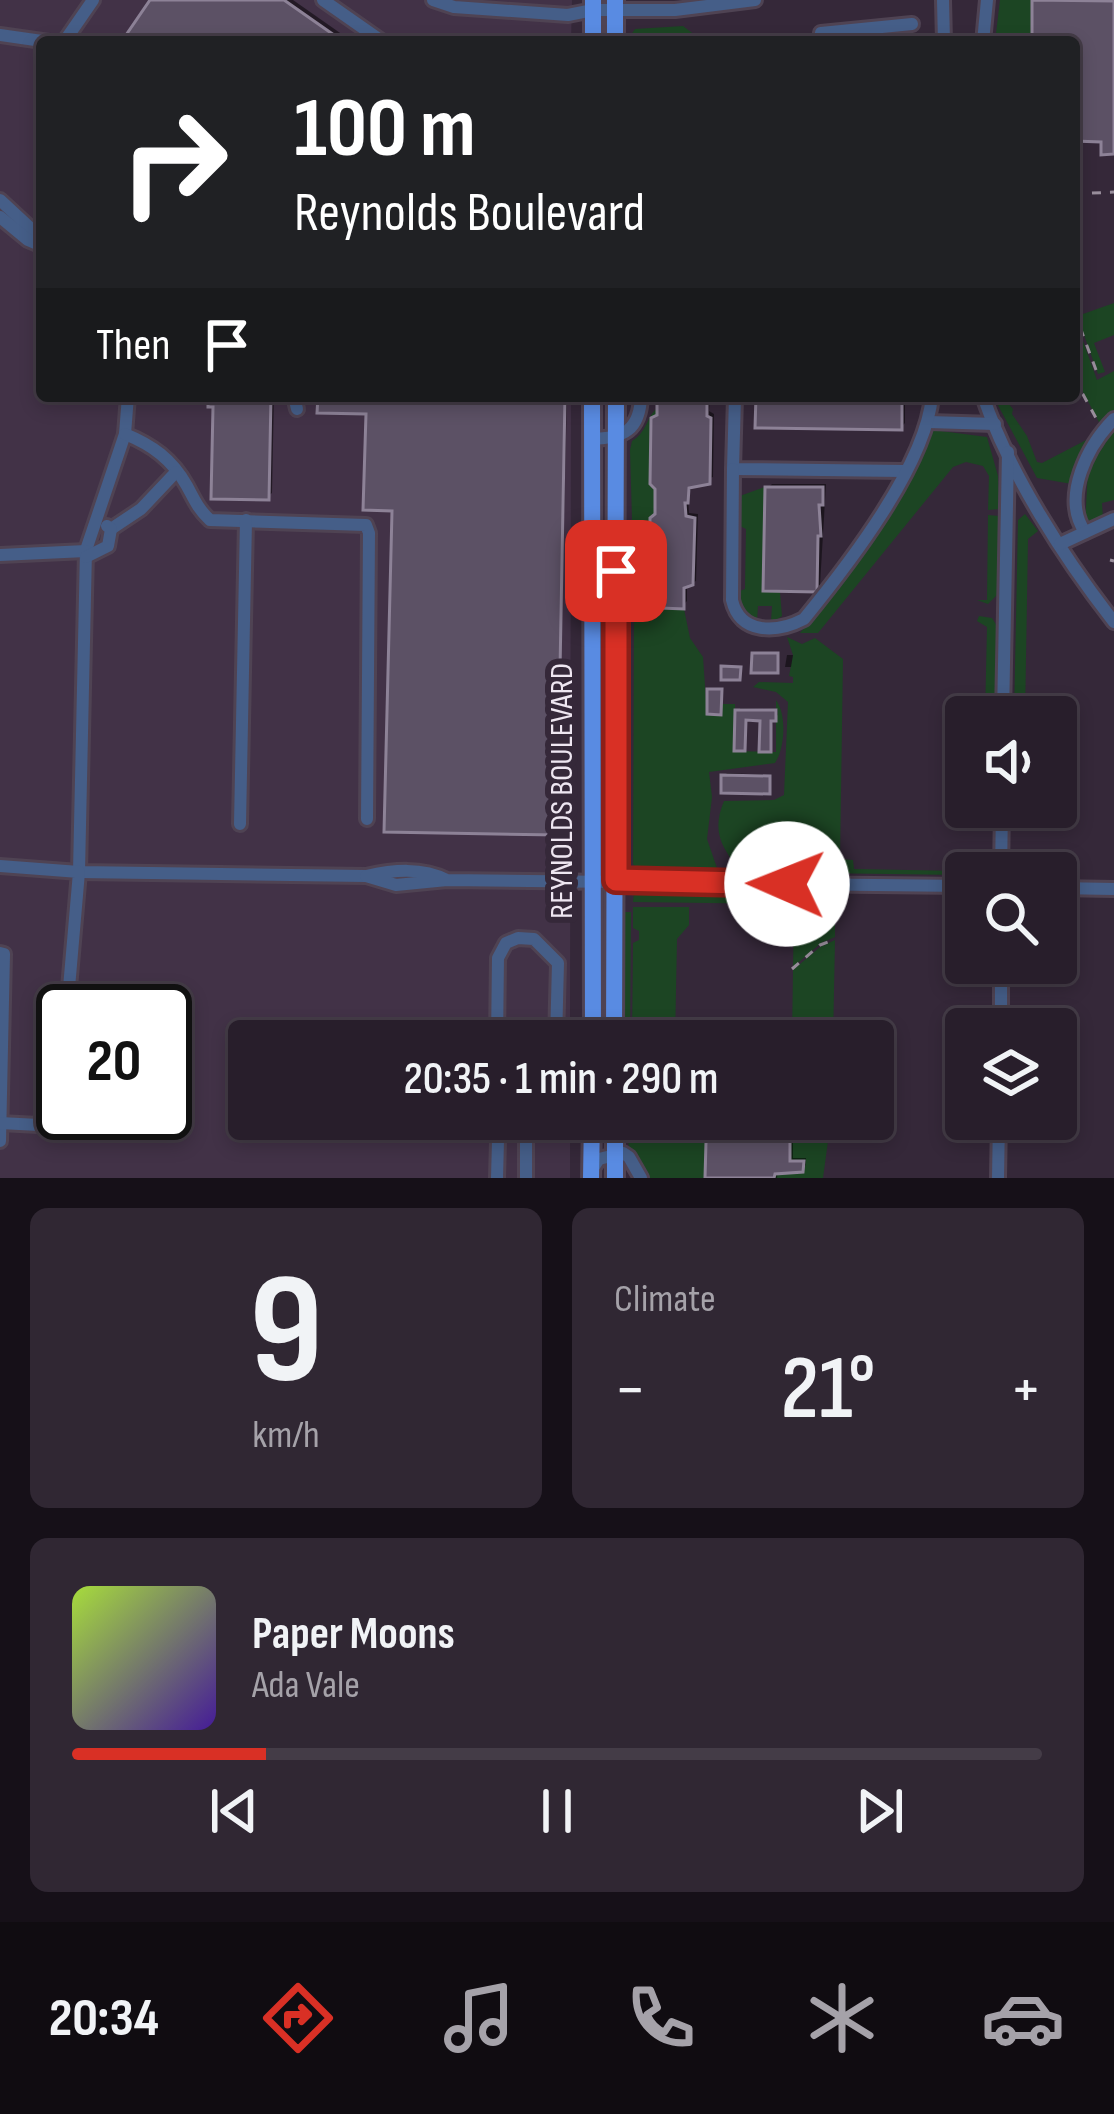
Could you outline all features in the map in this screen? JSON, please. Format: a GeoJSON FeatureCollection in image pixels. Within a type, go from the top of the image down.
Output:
{"type":"FeatureCollection","features":[{"type":"Feature","properties":{"kind":"main road"},"geometry":{"type":"LineString","coordinates":[[592,5],[593,36]]}},
{"type":"Feature","properties":{"kind":"main road","name":"REYNOLDS BOULEVARD"},"geometry":{"type":"LineString","coordinates":[[592,402],[593,1020]]}},
{"type":"Feature","properties":{"kind":"main road","name":"REYNOLDS BOULEVARD"},"geometry":{"type":"LineString","coordinates":[[614,1020],[616,402]]}},
{"type":"Feature","properties":{"kind":"main road"},"geometry":{"type":"LineString","coordinates":[[591,1174],[592,1140]]}},
{"type":"Feature","properties":{"kind":"main road"},"geometry":{"type":"LineString","coordinates":[[615,1140],[615,1178]]}},
{"type":"Feature","properties":{"kind":"street"},"geometry":{"type":"LineString","coordinates":[[68,36],[93,0]]}},
{"type":"Feature","properties":{"kind":"street"},"geometry":{"type":"LineString","coordinates":[[323,0],[374,36]]}},
{"type":"Feature","properties":{"kind":"street"},"geometry":{"type":"LineString","coordinates":[[433,0],[454,8],[568,15],[592,5]]}},
{"type":"Feature","properties":{"kind":"street"},"geometry":{"type":"LineString","coordinates":[[574,0],[615,6],[755,0]]}},
{"type":"Feature","properties":{"kind":"street"},"geometry":{"type":"LineString","coordinates":[[944,0],[944,36]]}},
{"type":"Feature","properties":{"kind":"street"},"geometry":{"type":"LineString","coordinates":[[984,36],[987,0]]}},
{"type":"Feature","properties":{"kind":"street"},"geometry":{"type":"LineString","coordinates":[[821,36],[912,24]]}},
{"type":"Feature","properties":{"kind":"street"},"geometry":{"type":"LineString","coordinates":[[0,35],[36,40]]}},
{"type":"Feature","properties":{"kind":"street"},"geometry":{"type":"LineString","coordinates":[[0,200],[36,236]]}},
{"type":"Feature","properties":{"kind":"street"},"geometry":{"type":"LineString","coordinates":[[0,217],[36,241]]}},
{"type":"Feature","properties":{"kind":"street"},"geometry":{"type":"LineString","coordinates":[[69,984],[79,872],[86,554],[124,434],[127,402]]}},
{"type":"Feature","properties":{"kind":"street"},"geometry":{"type":"LineString","coordinates":[[592,439],[616,438],[637,423],[640,402]]}},
{"type":"Feature","properties":{"kind":"street"},"geometry":{"type":"LineString","coordinates":[[735,402],[732,600],[736,616],[746,626],[789,627],[805,619],[870,536],[928,422],[931,402]]}},
{"type":"Feature","properties":{"kind":"street"},"geometry":{"type":"LineString","coordinates":[[985,402],[1060,544],[1114,622]]}},
{"type":"Feature","properties":{"kind":"street"},"geometry":{"type":"LineString","coordinates":[[1085,532],[1078,518],[1080,476],[1089,451],[1114,419]]}},
{"type":"Feature","properties":{"kind":"street"},"geometry":{"type":"LineString","coordinates":[[928,422],[994,424]]}},
{"type":"Feature","properties":{"kind":"street"},"geometry":{"type":"LineString","coordinates":[[124,434],[155,447],[209,520],[360,522],[369,533],[367,819]]}},
{"type":"Feature","properties":{"kind":"street"},"geometry":{"type":"LineString","coordinates":[[1003,696],[1008,452]]}},
{"type":"Feature","properties":{"kind":"street"},"geometry":{"type":"LineString","coordinates":[[733,469],[903,471]]}},
{"type":"Feature","properties":{"kind":"street"},"geometry":{"type":"LineString","coordinates":[[0,555],[86,554],[108,546],[111,529],[141,509],[176,472]]}},
{"type":"Feature","properties":{"kind":"street"},"geometry":{"type":"LineString","coordinates":[[97,517],[111,529]]}},
{"type":"Feature","properties":{"kind":"street"},"geometry":{"type":"LineString","coordinates":[[1060,544],[1114,519]]}},
{"type":"Feature","properties":{"kind":"street"},"geometry":{"type":"LineString","coordinates":[[240,824],[246,520]]}},
{"type":"Feature","properties":{"kind":"street"},"geometry":{"type":"LineString","coordinates":[[0,866],[79,872],[366,876],[387,871],[432,873],[447,880],[945,886]]}},
{"type":"Feature","properties":{"kind":"street"},"geometry":{"type":"LineString","coordinates":[[1077,888],[1114,889]]}},
{"type":"Feature","properties":{"kind":"street"},"geometry":{"type":"LineString","coordinates":[[497,1020],[498,958],[506,943],[518,938],[534,939],[558,963],[557,1020]]}},
{"type":"Feature","properties":{"kind":"street"},"geometry":{"type":"LineString","coordinates":[[0,953],[4,954],[0,1142]]}},
{"type":"Feature","properties":{"kind":"street"},"geometry":{"type":"LineString","coordinates":[[0,1123],[36,1125]]}},
{"type":"Feature","properties":{"kind":"street"},"geometry":{"type":"LineString","coordinates":[[496,1178],[499,1140]]}},
{"type":"Feature","properties":{"kind":"street"},"geometry":{"type":"LineString","coordinates":[[526,1140],[526,1178]]}},
{"type":"Feature","properties":{"kind":"street"},"geometry":{"type":"LineString","coordinates":[[998,1178],[999,1140]]}},
{"type":"Feature","properties":{"kind":"street"},"geometry":{"type":"LineString","coordinates":[[591,1174],[598,1159],[615,1155],[629,1157],[641,1178]]}},
{"type":"Feature","properties":{"kind":"path"},"geometry":{"type":"LineString","coordinates":[[1105,181],[1105,191]]}},
{"type":"Feature","properties":{"kind":"path"},"geometry":{"type":"LineString","coordinates":[[1080,193],[1114,192]]}},
{"type":"Feature","properties":{"kind":"path"},"geometry":{"type":"LineString","coordinates":[[1080,327],[1098,377],[1105,373]]}},
{"type":"Feature","properties":{"kind":"path"},"geometry":{"type":"LineString","coordinates":[[1080,389],[1102,431]]}},
{"type":"Feature","properties":{"kind":"path"},"geometry":{"type":"LineString","coordinates":[[792,969],[820,945],[836,939]]}},
{"type":"Feature","properties":{"kind":"shaded area"},"geometry":{"type":"Polygon","coordinates":[[[0,0],[572,0],[571,36],[36,36],[36,402],[571,402],[570,1020],[228,1020],[228,1140],[570,1140],[570,1178],[0,1178],[0,0]]]}},
{"type":"Feature","properties":{"kind":"green space"},"geometry":{"type":"Polygon","coordinates":[[[1000,0],[1032,0],[1032,36],[996,36],[1000,0]]]}},
{"type":"Feature","properties":{"kind":"green space"},"geometry":{"type":"Polygon","coordinates":[[[683,26],[696,36],[630,36],[635,29],[683,26]]]}},
{"type":"Feature","properties":{"kind":"green space"},"geometry":{"type":"Polygon","coordinates":[[[1114,303],[1114,335],[1094,343],[1105,372],[1098,374],[1080,324],[1080,306],[1083,314],[1114,303]]]}},
{"type":"Feature","properties":{"kind":"green space"},"geometry":{"type":"Polygon","coordinates":[[[1080,333],[1097,380],[1114,371],[1114,414],[1101,426],[1080,386],[1080,333]]]}},
{"type":"Feature","properties":{"kind":"green space"},"geometry":{"type":"Polygon","coordinates":[[[996,402],[1007,402],[1013,409],[1037,462],[1090,438],[1072,484],[1037,478],[996,402]]]}},
{"type":"Feature","properties":{"kind":"green space"},"geometry":{"type":"Polygon","coordinates":[[[657,408],[652,418],[650,484],[655,489],[649,584],[654,591],[643,591],[661,599],[661,608],[684,609],[690,638],[703,657],[707,714],[720,715],[721,704],[735,704],[735,751],[776,752],[776,700],[783,723],[775,763],[709,772],[712,797],[707,839],[718,871],[637,869],[633,864],[634,590],[643,590],[634,588],[630,450],[657,408]]]}},
{"type":"Feature","properties":{"kind":"green space"},"geometry":{"type":"Polygon","coordinates":[[[933,430],[987,437],[998,476],[1000,509],[988,510],[989,476],[983,466],[966,462],[953,467],[818,633],[800,633],[868,550],[933,430]]]}},
{"type":"Feature","properties":{"kind":"green space"},"geometry":{"type":"Polygon","coordinates":[[[1114,430],[1114,500],[1102,503],[1103,518],[1085,525],[1088,470],[1114,430]]]}},
{"type":"Feature","properties":{"kind":"green space"},"geometry":{"type":"Polygon","coordinates":[[[765,487],[763,590],[780,592],[782,616],[775,621],[771,621],[772,606],[758,606],[757,621],[739,610],[735,593],[745,589],[746,529],[736,524],[737,497],[765,487]]]}},
{"type":"Feature","properties":{"kind":"green space"},"geometry":{"type":"Polygon","coordinates":[[[1025,514],[1038,531],[1028,539],[1025,696],[1014,696],[1018,520],[1025,514]]]}},
{"type":"Feature","properties":{"kind":"green space"},"geometry":{"type":"Polygon","coordinates":[[[988,515],[999,516],[998,594],[988,604],[977,600],[987,600],[988,515]]]}},
{"type":"Feature","properties":{"kind":"green space"},"geometry":{"type":"Polygon","coordinates":[[[979,616],[992,618],[997,626],[996,696],[985,696],[987,627],[977,621],[979,616]]]}},
{"type":"Feature","properties":{"kind":"green space"},"geometry":{"type":"Polygon","coordinates":[[[787,637],[802,644],[815,638],[843,659],[840,859],[853,860],[854,869],[945,871],[945,875],[741,872],[734,863],[719,831],[724,801],[774,800],[784,795],[788,702],[776,692],[753,687],[759,682],[793,683],[789,676],[793,655],[787,637]]]}},
{"type":"Feature","properties":{"kind":"green space"},"geometry":{"type":"Polygon","coordinates":[[[634,891],[775,892],[781,904],[633,902],[634,891]]]}},
{"type":"Feature","properties":{"kind":"green space"},"geometry":{"type":"Polygon","coordinates":[[[835,901],[835,937],[793,967],[794,910],[835,901]]]}},
{"type":"Feature","properties":{"kind":"green space"},"geometry":{"type":"Polygon","coordinates":[[[633,907],[689,907],[689,925],[677,939],[675,1020],[632,1020],[633,943],[639,940],[639,931],[633,928],[633,907]]]}},
{"type":"Feature","properties":{"kind":"green space"},"geometry":{"type":"Polygon","coordinates":[[[621,912],[631,912],[630,1020],[621,1020],[621,912]]]}},
{"type":"Feature","properties":{"kind":"green space"},"geometry":{"type":"Polygon","coordinates":[[[835,940],[833,1020],[792,1020],[793,970],[835,940]]]}},
{"type":"Feature","properties":{"kind":"green space"},"geometry":{"type":"Polygon","coordinates":[[[628,1140],[704,1140],[705,1178],[647,1178],[628,1140]]]}},
{"type":"Feature","properties":{"kind":"green space"},"geometry":{"type":"Polygon","coordinates":[[[790,1140],[828,1140],[823,1178],[774,1178],[775,1174],[803,1172],[804,1162],[790,1161],[790,1140]]]}},
{"type":"Feature","properties":{"kind":"building"},"geometry":{"type":"Polygon","coordinates":[[[150,0],[284,0],[335,36],[125,36],[150,0]]]}},
{"type":"Feature","properties":{"kind":"building"},"geometry":{"type":"Polygon","coordinates":[[[1032,0],[1114,1],[1114,154],[1101,155],[1101,142],[1080,141],[1080,36],[1032,36],[1032,0]]]}},
{"type":"Feature","properties":{"kind":"building"},"geometry":{"type":"Polygon","coordinates":[[[208,402],[271,402],[269,500],[211,499],[213,407],[208,402]]]}},
{"type":"Feature","properties":{"kind":"building"},"geometry":{"type":"Polygon","coordinates":[[[318,402],[565,402],[557,835],[384,832],[392,511],[363,510],[366,414],[317,413],[318,402]]]}},
{"type":"Feature","properties":{"kind":"building"},"geometry":{"type":"Polygon","coordinates":[[[657,402],[707,402],[711,418],[710,484],[689,488],[685,503],[686,516],[695,518],[693,585],[684,588],[684,609],[661,608],[661,599],[654,598],[649,584],[650,518],[655,514],[655,489],[650,484],[651,418],[657,415],[657,402]]]}},
{"type":"Feature","properties":{"kind":"building"},"geometry":{"type":"Polygon","coordinates":[[[756,402],[902,402],[902,430],[755,428],[756,402]]]}},
{"type":"Feature","properties":{"kind":"building"},"geometry":{"type":"Polygon","coordinates":[[[765,487],[823,487],[817,592],[763,591],[765,487]]]}},
{"type":"Feature","properties":{"kind":"building"},"geometry":{"type":"Polygon","coordinates":[[[752,653],[778,653],[778,673],[751,673],[752,653]]]}},
{"type":"Feature","properties":{"kind":"building"},"geometry":{"type":"Polygon","coordinates":[[[721,666],[741,667],[740,680],[721,680],[721,666]]]}},
{"type":"Feature","properties":{"kind":"building"},"geometry":{"type":"Polygon","coordinates":[[[707,689],[722,689],[721,715],[707,714],[707,689]]]}},
{"type":"Feature","properties":{"kind":"building"},"geometry":{"type":"Polygon","coordinates":[[[735,710],[776,710],[776,721],[771,721],[771,752],[759,752],[760,721],[746,720],[745,751],[734,751],[735,710]]]}},
{"type":"Feature","properties":{"kind":"building"},"geometry":{"type":"Polygon","coordinates":[[[721,775],[770,776],[770,794],[721,793],[721,775]]]}},
{"type":"Feature","properties":{"kind":"building"},"geometry":{"type":"Polygon","coordinates":[[[790,1140],[790,1161],[804,1161],[803,1172],[775,1174],[774,1178],[705,1178],[706,1142],[790,1140]]]}},
{"type":"Feature","properties":{"kind":"route"},"geometry":{"type":"LineString","coordinates":[[616,571],[616,880],[787,884]]}}]}
